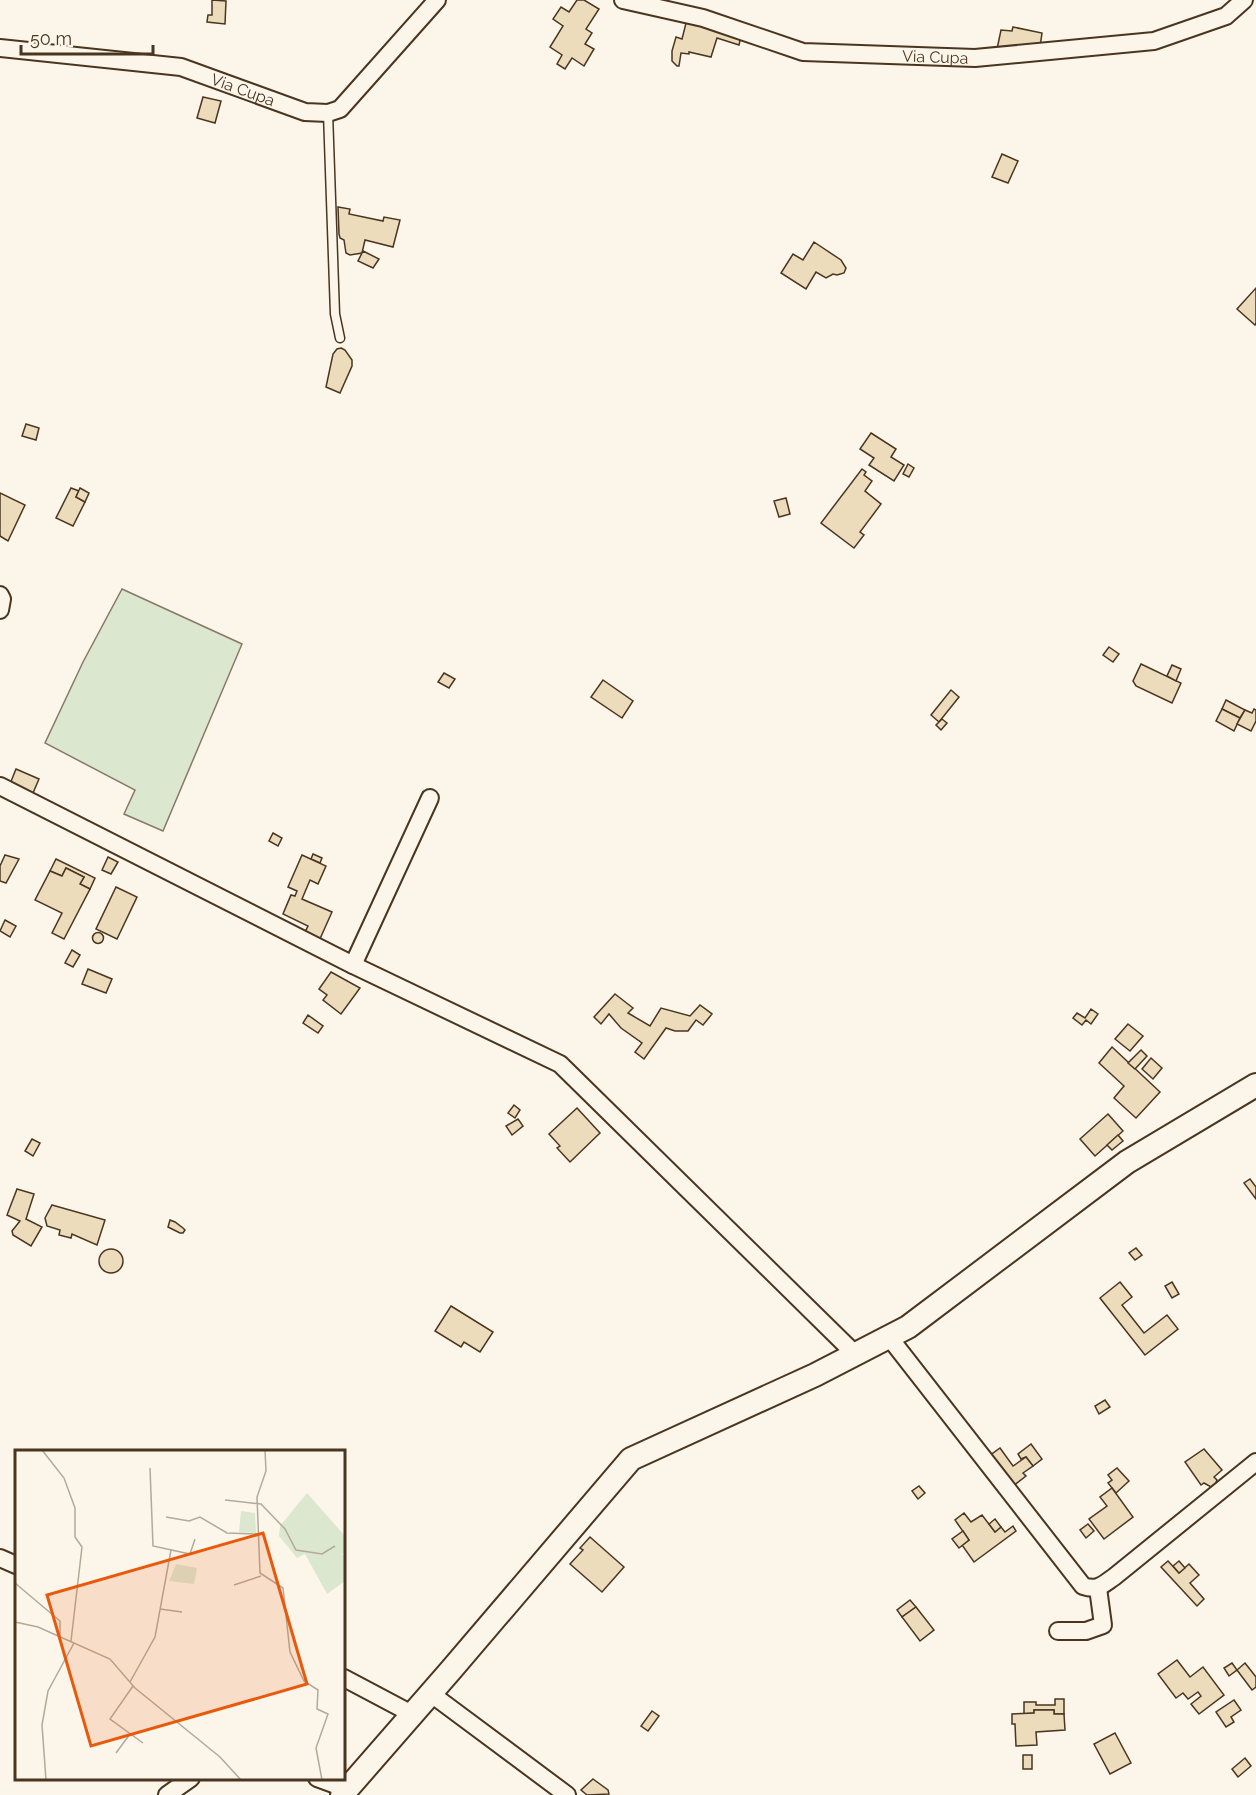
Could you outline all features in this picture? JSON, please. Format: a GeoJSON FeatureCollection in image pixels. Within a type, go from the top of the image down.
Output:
{"type":"FeatureCollection","features":[{"type":"Feature","properties":{"kind":"street"},"geometry":{"type":"LineString","coordinates":[[328,113],[340,109],[437,0]]}},
{"type":"Feature","properties":{"kind":"street","name":"Via Cupa"},"geometry":{"type":"LineString","coordinates":[[623,0],[703,18],[803,52],[975,58],[1154,41],[1226,16],[1244,0]]}},
{"type":"Feature","properties":{"kind":"street","name":"Via Cupa"},"geometry":{"type":"LineString","coordinates":[[0,48],[181,67],[282,105],[305,112],[328,113]]}},
{"type":"Feature","properties":{"kind":"street"},"geometry":{"type":"LineString","coordinates":[[0,595],[2,599],[0,610]]}},
{"type":"Feature","properties":{"kind":"street"},"geometry":{"type":"LineString","coordinates":[[0,786],[353,965],[560,1064],[855,1354]]}},
{"type":"Feature","properties":{"kind":"street"},"geometry":{"type":"LineString","coordinates":[[353,965],[430,798]]}},
{"type":"Feature","properties":{"kind":"street"},"geometry":{"type":"LineString","coordinates":[[319,1780],[344,1792],[631,1459],[815,1375],[908,1328],[1128,1162],[1256,1084]]}},
{"type":"Feature","properties":{"kind":"street"},"geometry":{"type":"LineString","coordinates":[[889,1337],[1083,1586],[1098,1588],[1254,1466]]}},
{"type":"Feature","properties":{"kind":"street"},"geometry":{"type":"LineString","coordinates":[[0,1558],[15,1565]]}},
{"type":"Feature","properties":{"kind":"street"},"geometry":{"type":"LineString","coordinates":[[1058,1631],[1086,1631],[1103,1625],[1098,1588]]}},
{"type":"Feature","properties":{"kind":"street"},"geometry":{"type":"LineString","coordinates":[[345,1678],[412,1714]]}},
{"type":"Feature","properties":{"kind":"street"},"geometry":{"type":"LineString","coordinates":[[430,1694],[567,1795]]}},
{"type":"Feature","properties":{"kind":"street"},"geometry":{"type":"LineString","coordinates":[[167,1795],[190,1780]]}},
{"type":"Feature","properties":{"kind":"lane"},"geometry":{"type":"LineString","coordinates":[[328,113],[335,314],[340,338]]}},
{"type":"Feature","properties":{"kind":"green space"},"geometry":{"type":"Polygon","coordinates":[[[122,589],[242,644],[163,831],[124,814],[135,790],[45,743],[83,662],[122,589]]]}},
{"type":"Feature","properties":{"kind":"building"},"geometry":{"type":"Polygon","coordinates":[[[212,0],[226,1],[225,24],[207,22],[208,15],[212,15],[212,0]]]}},
{"type":"Feature","properties":{"kind":"building"},"geometry":{"type":"Polygon","coordinates":[[[577,0],[584,0],[599,9],[586,29],[592,33],[585,44],[594,49],[584,66],[572,58],[565,69],[557,64],[562,55],[550,47],[563,26],[553,19],[561,7],[569,12],[577,0]]]}},
{"type":"Feature","properties":{"kind":"building"},"geometry":{"type":"Polygon","coordinates":[[[686,23],[720,29],[741,36],[739,45],[717,38],[711,57],[689,52],[689,54],[681,53],[679,66],[677,66],[672,61],[672,51],[676,37],[682,39],[686,23]]]}},
{"type":"Feature","properties":{"kind":"building"},"geometry":{"type":"Polygon","coordinates":[[[1013,27],[1042,33],[1040,47],[997,49],[1001,30],[1012,31],[1013,27]]]}},
{"type":"Feature","properties":{"kind":"building"},"geometry":{"type":"Polygon","coordinates":[[[203,97],[221,101],[215,123],[197,118],[203,97]]]}},
{"type":"Feature","properties":{"kind":"building"},"geometry":{"type":"Polygon","coordinates":[[[1002,154],[1018,161],[1008,183],[992,177],[1002,154]]]}},
{"type":"Feature","properties":{"kind":"building"},"geometry":{"type":"Polygon","coordinates":[[[338,207],[350,209],[349,214],[383,221],[384,217],[400,220],[393,247],[365,240],[362,253],[350,255],[346,253],[344,240],[339,234],[338,207]]]}},
{"type":"Feature","properties":{"kind":"building"},"geometry":{"type":"Polygon","coordinates":[[[814,242],[841,260],[846,268],[844,273],[833,274],[826,278],[816,272],[806,289],[781,273],[793,254],[803,260],[814,242]]]}},
{"type":"Feature","properties":{"kind":"building"},"geometry":{"type":"Polygon","coordinates":[[[363,251],[379,259],[373,268],[358,261],[363,251]]]}},
{"type":"Feature","properties":{"kind":"building"},"geometry":{"type":"Polygon","coordinates":[[[1256,288],[1256,323],[1255,325],[1237,309],[1256,288]]]}},
{"type":"Feature","properties":{"kind":"building"},"geometry":{"type":"Polygon","coordinates":[[[341,348],[352,360],[352,366],[340,393],[326,387],[333,354],[341,348]]]}},
{"type":"Feature","properties":{"kind":"building"},"geometry":{"type":"Polygon","coordinates":[[[26,424],[39,428],[36,440],[22,436],[26,424]]]}},
{"type":"Feature","properties":{"kind":"building"},"geometry":{"type":"Polygon","coordinates":[[[871,433],[896,449],[891,457],[904,465],[894,481],[869,465],[874,458],[860,449],[871,433]]]}},
{"type":"Feature","properties":{"kind":"building"},"geometry":{"type":"Polygon","coordinates":[[[908,464],[914,468],[909,477],[903,474],[908,464]]]}},
{"type":"Feature","properties":{"kind":"building"},"geometry":{"type":"Polygon","coordinates":[[[862,469],[866,472],[864,475],[872,481],[865,491],[881,504],[860,532],[864,535],[854,548],[821,523],[862,469]]]}},
{"type":"Feature","properties":{"kind":"building"},"geometry":{"type":"Polygon","coordinates":[[[71,488],[79,491],[76,497],[85,502],[73,526],[56,518],[71,488]]]}},
{"type":"Feature","properties":{"kind":"building"},"geometry":{"type":"Polygon","coordinates":[[[80,488],[89,493],[85,502],[76,497],[80,488]]]}},
{"type":"Feature","properties":{"kind":"building"},"geometry":{"type":"Polygon","coordinates":[[[0,493],[25,505],[8,541],[0,536],[0,493]]]}},
{"type":"Feature","properties":{"kind":"building"},"geometry":{"type":"Polygon","coordinates":[[[786,498],[790,514],[779,517],[774,501],[786,498]]]}},
{"type":"Feature","properties":{"kind":"building"},"geometry":{"type":"Polygon","coordinates":[[[1109,647],[1119,654],[1113,662],[1103,655],[1109,647]]]}},
{"type":"Feature","properties":{"kind":"building"},"geometry":{"type":"Polygon","coordinates":[[[1141,664],[1181,683],[1172,703],[1136,686],[1133,681],[1141,664]]]}},
{"type":"Feature","properties":{"kind":"building"},"geometry":{"type":"Polygon","coordinates":[[[1172,665],[1181,669],[1176,681],[1167,676],[1172,665]]]}},
{"type":"Feature","properties":{"kind":"building"},"geometry":{"type":"Polygon","coordinates":[[[444,673],[455,679],[449,688],[438,682],[444,673]]]}},
{"type":"Feature","properties":{"kind":"building"},"geometry":{"type":"Polygon","coordinates":[[[603,680],[633,701],[622,718],[591,697],[603,680]]]}},
{"type":"Feature","properties":{"kind":"building"},"geometry":{"type":"Polygon","coordinates":[[[951,690],[959,697],[939,722],[931,715],[951,690]]]}},
{"type":"Feature","properties":{"kind":"building"},"geometry":{"type":"Polygon","coordinates":[[[1226,700],[1245,710],[1240,718],[1222,709],[1226,700]]]}},
{"type":"Feature","properties":{"kind":"building"},"geometry":{"type":"Polygon","coordinates":[[[1222,709],[1240,718],[1234,731],[1216,721],[1222,709]]]}},
{"type":"Feature","properties":{"kind":"building"},"geometry":{"type":"Polygon","coordinates":[[[1254,709],[1256,710],[1256,721],[1251,731],[1237,724],[1245,710],[1252,713],[1254,709]]]}},
{"type":"Feature","properties":{"kind":"building"},"geometry":{"type":"Polygon","coordinates":[[[942,719],[947,723],[941,730],[936,725],[942,719]]]}},
{"type":"Feature","properties":{"kind":"building"},"geometry":{"type":"Polygon","coordinates":[[[16,769],[39,779],[33,793],[10,784],[16,769]]]}},
{"type":"Feature","properties":{"kind":"building"},"geometry":{"type":"Polygon","coordinates":[[[273,833],[282,838],[278,846],[269,841],[273,833]]]}},
{"type":"Feature","properties":{"kind":"building"},"geometry":{"type":"Polygon","coordinates":[[[313,854],[322,858],[320,863],[311,859],[313,854]]]}},
{"type":"Feature","properties":{"kind":"building"},"geometry":{"type":"Polygon","coordinates":[[[5,855],[19,859],[6,883],[0,881],[0,866],[5,855]]]}},
{"type":"Feature","properties":{"kind":"building"},"geometry":{"type":"Polygon","coordinates":[[[302,855],[326,866],[318,884],[310,880],[302,899],[332,912],[319,941],[304,934],[308,926],[283,914],[291,895],[295,896],[297,891],[288,887],[302,855]]]}},
{"type":"Feature","properties":{"kind":"building"},"geometry":{"type":"Polygon","coordinates":[[[108,857],[118,862],[111,874],[102,870],[108,857]]]}},
{"type":"Feature","properties":{"kind":"building"},"geometry":{"type":"Polygon","coordinates":[[[56,859],[95,878],[90,889],[80,884],[84,877],[66,868],[62,876],[50,871],[56,859]]]}},
{"type":"Feature","properties":{"kind":"building"},"geometry":{"type":"Polygon","coordinates":[[[66,868],[84,877],[80,884],[90,889],[64,939],[52,933],[62,913],[35,900],[50,871],[62,876],[66,868]]]}},
{"type":"Feature","properties":{"kind":"building"},"geometry":{"type":"Polygon","coordinates":[[[116,887],[137,897],[117,939],[96,929],[116,887]]]}},
{"type":"Feature","properties":{"kind":"building"},"geometry":{"type":"Polygon","coordinates":[[[5,920],[16,926],[10,937],[0,931],[5,920]]]}},
{"type":"Feature","properties":{"kind":"building"},"geometry":{"type":"Polygon","coordinates":[[[98,933],[102,934],[102,942],[98,943],[94,942],[93,938],[94,934],[98,933]]]}},
{"type":"Feature","properties":{"kind":"building"},"geometry":{"type":"Polygon","coordinates":[[[72,950],[80,955],[73,967],[65,963],[72,950]]]}},
{"type":"Feature","properties":{"kind":"building"},"geometry":{"type":"Polygon","coordinates":[[[88,969],[112,979],[106,993],[82,984],[88,969]]]}},
{"type":"Feature","properties":{"kind":"building"},"geometry":{"type":"Polygon","coordinates":[[[331,972],[360,988],[341,1014],[323,1000],[327,995],[319,989],[331,972]]]}},
{"type":"Feature","properties":{"kind":"building"},"geometry":{"type":"Polygon","coordinates":[[[615,994],[633,1008],[628,1013],[650,1026],[661,1008],[690,1016],[700,1005],[712,1014],[703,1025],[696,1020],[688,1031],[666,1028],[644,1059],[635,1052],[642,1043],[621,1028],[609,1014],[601,1024],[594,1017],[615,994]]]}},
{"type":"Feature","properties":{"kind":"building"},"geometry":{"type":"Polygon","coordinates":[[[1091,1009],[1098,1014],[1091,1024],[1086,1020],[1082,1025],[1073,1018],[1077,1013],[1085,1018],[1091,1009]]]}},
{"type":"Feature","properties":{"kind":"building"},"geometry":{"type":"Polygon","coordinates":[[[308,1015],[323,1026],[318,1033],[303,1023],[308,1015]]]}},
{"type":"Feature","properties":{"kind":"building"},"geometry":{"type":"Polygon","coordinates":[[[1128,1024],[1143,1036],[1130,1051],[1115,1039],[1128,1024]]]}},
{"type":"Feature","properties":{"kind":"building"},"geometry":{"type":"Polygon","coordinates":[[[1112,1047],[1160,1092],[1136,1118],[1114,1098],[1124,1086],[1099,1063],[1112,1047]]]}},
{"type":"Feature","properties":{"kind":"building"},"geometry":{"type":"Polygon","coordinates":[[[1141,1050],[1147,1056],[1135,1069],[1128,1063],[1141,1050]]]}},
{"type":"Feature","properties":{"kind":"building"},"geometry":{"type":"Polygon","coordinates":[[[1151,1058],[1162,1068],[1153,1079],[1142,1069],[1151,1058]]]}},
{"type":"Feature","properties":{"kind":"building"},"geometry":{"type":"Polygon","coordinates":[[[514,1105],[520,1110],[515,1118],[508,1113],[514,1105]]]}},
{"type":"Feature","properties":{"kind":"building"},"geometry":{"type":"Polygon","coordinates":[[[577,1108],[600,1133],[570,1162],[557,1148],[560,1146],[549,1134],[577,1108]]]}},
{"type":"Feature","properties":{"kind":"building"},"geometry":{"type":"Polygon","coordinates":[[[1108,1114],[1123,1131],[1095,1156],[1080,1139],[1108,1114]]]}},
{"type":"Feature","properties":{"kind":"building"},"geometry":{"type":"Polygon","coordinates":[[[518,1119],[523,1126],[512,1135],[506,1126],[518,1119]]]}},
{"type":"Feature","properties":{"kind":"building"},"geometry":{"type":"Polygon","coordinates":[[[1118,1135],[1123,1141],[1112,1150],[1107,1145],[1118,1135]]]}},
{"type":"Feature","properties":{"kind":"building"},"geometry":{"type":"Polygon","coordinates":[[[32,1139],[40,1143],[33,1156],[25,1151],[32,1139]]]}},
{"type":"Feature","properties":{"kind":"building"},"geometry":{"type":"Polygon","coordinates":[[[1250,1179],[1256,1187],[1256,1199],[1244,1183],[1250,1179]]]}},
{"type":"Feature","properties":{"kind":"building"},"geometry":{"type":"Polygon","coordinates":[[[17,1189],[34,1194],[26,1219],[42,1227],[31,1246],[13,1235],[12,1231],[20,1221],[7,1215],[17,1189]]]}},
{"type":"Feature","properties":{"kind":"building"},"geometry":{"type":"Polygon","coordinates":[[[52,1205],[105,1220],[97,1245],[72,1234],[71,1238],[59,1235],[60,1230],[47,1226],[45,1218],[52,1205]]]}},
{"type":"Feature","properties":{"kind":"building"},"geometry":{"type":"Polygon","coordinates":[[[170,1220],[185,1230],[183,1233],[168,1227],[170,1220]]]}},
{"type":"Feature","properties":{"kind":"building"},"geometry":{"type":"Polygon","coordinates":[[[1136,1248],[1142,1255],[1135,1260],[1129,1253],[1136,1248]]]}},
{"type":"Feature","properties":{"kind":"building"},"geometry":{"type":"Polygon","coordinates":[[[111,1249],[116,1250],[122,1256],[122,1266],[116,1272],[111,1273],[106,1272],[100,1266],[99,1261],[100,1256],[106,1250],[111,1249]]]}},
{"type":"Feature","properties":{"kind":"building"},"geometry":{"type":"Polygon","coordinates":[[[1120,1282],[1132,1297],[1122,1305],[1144,1333],[1167,1315],[1178,1329],[1145,1355],[1100,1298],[1120,1282]]]}},
{"type":"Feature","properties":{"kind":"building"},"geometry":{"type":"Polygon","coordinates":[[[1172,1282],[1179,1294],[1172,1298],[1165,1286],[1172,1282]]]}},
{"type":"Feature","properties":{"kind":"building"},"geometry":{"type":"Polygon","coordinates":[[[451,1306],[493,1332],[480,1352],[464,1342],[461,1347],[435,1331],[451,1306]]]}},
{"type":"Feature","properties":{"kind":"building"},"geometry":{"type":"Polygon","coordinates":[[[1105,1400],[1110,1407],[1099,1414],[1095,1406],[1105,1400]]]}},
{"type":"Feature","properties":{"kind":"building"},"geometry":{"type":"Polygon","coordinates":[[[1031,1444],[1042,1459],[1033,1466],[1026,1457],[1021,1459],[1018,1454],[1031,1444]]]}},
{"type":"Feature","properties":{"kind":"building"},"geometry":{"type":"Polygon","coordinates":[[[1000,1448],[1013,1466],[1026,1457],[1033,1466],[1023,1473],[1026,1476],[1013,1486],[989,1456],[1000,1448]]]}},
{"type":"Feature","properties":{"kind":"building"},"geometry":{"type":"Polygon","coordinates":[[[1204,1449],[1222,1470],[1214,1477],[1217,1480],[1211,1487],[1204,1483],[1201,1485],[1185,1462],[1204,1449]]]}},
{"type":"Feature","properties":{"kind":"building"},"geometry":{"type":"Polygon","coordinates":[[[1117,1468],[1129,1481],[1116,1493],[1108,1483],[1112,1480],[1108,1475],[1117,1468]]]}},
{"type":"Feature","properties":{"kind":"building"},"geometry":{"type":"Polygon","coordinates":[[[919,1486],[925,1493],[918,1499],[912,1491],[919,1486]]]}},
{"type":"Feature","properties":{"kind":"building"},"geometry":{"type":"Polygon","coordinates":[[[1112,1488],[1133,1517],[1104,1539],[1089,1519],[1107,1506],[1100,1497],[1112,1488]]]}},
{"type":"Feature","properties":{"kind":"building"},"geometry":{"type":"Polygon","coordinates":[[[964,1513],[971,1522],[982,1515],[995,1532],[1001,1527],[1005,1532],[1013,1526],[1016,1531],[974,1562],[962,1545],[969,1540],[955,1520],[964,1513]]]}},
{"type":"Feature","properties":{"kind":"building"},"geometry":{"type":"Polygon","coordinates":[[[995,1519],[1001,1527],[995,1532],[989,1524],[995,1519]]]}},
{"type":"Feature","properties":{"kind":"building"},"geometry":{"type":"Polygon","coordinates":[[[1088,1524],[1094,1531],[1086,1538],[1080,1530],[1088,1524]]]}},
{"type":"Feature","properties":{"kind":"building"},"geometry":{"type":"Polygon","coordinates":[[[963,1531],[969,1540],[959,1548],[952,1539],[963,1531]]]}},
{"type":"Feature","properties":{"kind":"building"},"geometry":{"type":"Polygon","coordinates":[[[590,1537],[624,1567],[602,1592],[570,1564],[583,1550],[580,1548],[590,1537]]]}},
{"type":"Feature","properties":{"kind":"building"},"geometry":{"type":"Polygon","coordinates":[[[1168,1561],[1179,1573],[1189,1564],[1199,1575],[1190,1583],[1204,1599],[1197,1606],[1161,1567],[1168,1561]]]}},
{"type":"Feature","properties":{"kind":"building"},"geometry":{"type":"Polygon","coordinates":[[[1179,1561],[1185,1568],[1179,1573],[1173,1566],[1179,1561]]]}},
{"type":"Feature","properties":{"kind":"building"},"geometry":{"type":"Polygon","coordinates":[[[910,1600],[916,1607],[902,1617],[897,1610],[910,1600]]]}},
{"type":"Feature","properties":{"kind":"building"},"geometry":{"type":"Polygon","coordinates":[[[916,1607],[934,1630],[920,1641],[902,1617],[916,1607]]]}},
{"type":"Feature","properties":{"kind":"building"},"geometry":{"type":"Polygon","coordinates":[[[1177,1660],[1190,1677],[1203,1667],[1224,1695],[1199,1714],[1191,1704],[1201,1696],[1198,1692],[1188,1699],[1183,1693],[1176,1698],[1158,1674],[1177,1660]]]}},
{"type":"Feature","properties":{"kind":"building"},"geometry":{"type":"Polygon","coordinates":[[[1232,1663],[1237,1670],[1229,1676],[1224,1668],[1232,1663]]]}},
{"type":"Feature","properties":{"kind":"building"},"geometry":{"type":"Polygon","coordinates":[[[1245,1663],[1256,1677],[1256,1687],[1252,1690],[1237,1670],[1245,1663]]]}},
{"type":"Feature","properties":{"kind":"building"},"geometry":{"type":"Polygon","coordinates":[[[1055,1699],[1064,1699],[1064,1714],[1054,1714],[1054,1710],[1034,1710],[1034,1713],[1024,1714],[1024,1702],[1036,1702],[1036,1705],[1055,1705],[1055,1699]]]}},
{"type":"Feature","properties":{"kind":"building"},"geometry":{"type":"Polygon","coordinates":[[[1234,1700],[1241,1710],[1231,1717],[1234,1722],[1226,1727],[1216,1712],[1234,1700]]]}},
{"type":"Feature","properties":{"kind":"building"},"geometry":{"type":"Polygon","coordinates":[[[1034,1710],[1054,1710],[1054,1714],[1064,1714],[1065,1730],[1036,1732],[1037,1745],[1016,1746],[1012,1714],[1034,1713],[1034,1710]]]}},
{"type":"Feature","properties":{"kind":"building"},"geometry":{"type":"Polygon","coordinates":[[[652,1711],[659,1716],[648,1731],[641,1726],[652,1711]]]}},
{"type":"Feature","properties":{"kind":"building"},"geometry":{"type":"Polygon","coordinates":[[[1115,1733],[1131,1763],[1110,1774],[1094,1744],[1115,1733]]]}},
{"type":"Feature","properties":{"kind":"building"},"geometry":{"type":"Polygon","coordinates":[[[1023,1755],[1032,1755],[1032,1769],[1023,1769],[1023,1755]]]}},
{"type":"Feature","properties":{"kind":"building"},"geometry":{"type":"Polygon","coordinates":[[[1245,1758],[1251,1766],[1238,1777],[1232,1769],[1245,1758]]]}},
{"type":"Feature","properties":{"kind":"building"},"geometry":{"type":"Polygon","coordinates":[[[593,1779],[608,1790],[609,1794],[587,1795],[581,1790],[593,1779]]]}}]}
